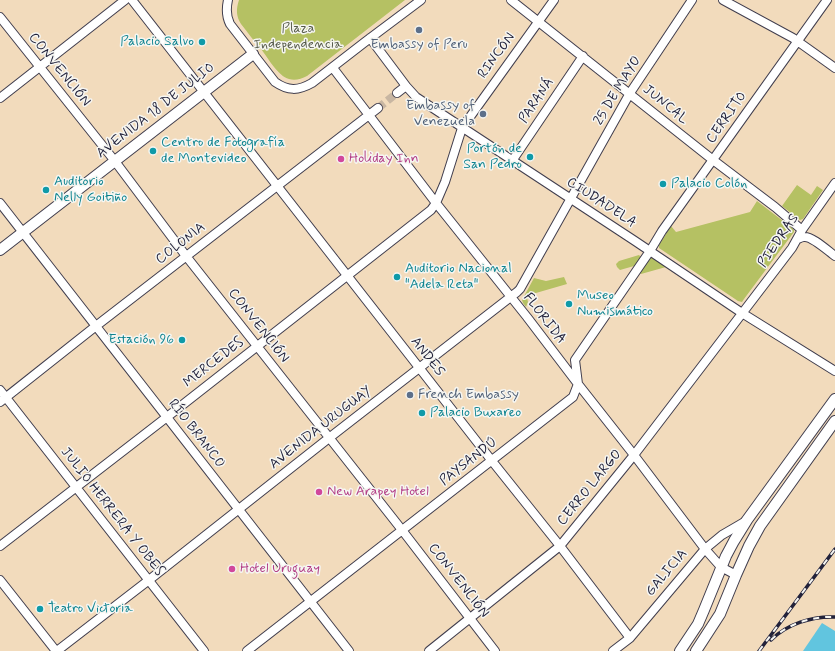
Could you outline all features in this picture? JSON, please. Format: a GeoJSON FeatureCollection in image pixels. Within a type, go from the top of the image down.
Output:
{"type":"FeatureCollection","features":[{"type":"Feature","properties":{"kind":"main road","name":"AVENIDA 18 DE JULIO"},"geometry":{"type":"LineString","coordinates":[[0,250],[252,54]]}},
{"type":"Feature","properties":{"kind":"main road"},"geometry":{"type":"LineString","coordinates":[[680,651],[698,624],[721,567],[734,541],[747,520],[833,405]]}},
{"type":"Feature","properties":{"kind":"main road"},"geometry":{"type":"LineString","coordinates":[[696,651],[720,614],[749,546],[760,526],[835,421]]}},
{"type":"Feature","properties":{"kind":"street"},"geometry":{"type":"LineString","coordinates":[[0,98],[125,0]]}},
{"type":"Feature","properties":{"kind":"street","name":"ANDES"},"geometry":{"type":"LineString","coordinates":[[132,0],[560,546],[630,638]]}},
{"type":"Feature","properties":{"kind":"street"},"geometry":{"type":"LineString","coordinates":[[228,0],[226,11],[230,24],[275,82],[285,88],[291,89],[306,87],[312,83],[421,0]]}},
{"type":"Feature","properties":{"kind":"street","name":"JUNCAL"},"geometry":{"type":"LineString","coordinates":[[511,0],[713,160],[775,207],[802,230]]}},
{"type":"Feature","properties":{"kind":"street","name":"RINCÓN"},"geometry":{"type":"LineString","coordinates":[[462,128],[554,0]]}},
{"type":"Feature","properties":{"kind":"street","name":"25 DE MAYO"},"geometry":{"type":"LineString","coordinates":[[571,199],[630,93],[692,0]]}},
{"type":"Feature","properties":{"kind":"street"},"geometry":{"type":"LineString","coordinates":[[722,0],[797,41],[835,68]]}},
{"type":"Feature","properties":{"kind":"street","name":"CERRITO"},"geometry":{"type":"LineString","coordinates":[[650,251],[662,231],[827,0]]}},
{"type":"Feature","properties":{"kind":"street","name":"CONVENCIÓN"},"geometry":{"type":"LineString","coordinates":[[0,17],[114,160],[186,256],[402,530],[495,651]]}},
{"type":"Feature","properties":{"kind":"street","name":"CIUDADELA"},"geometry":{"type":"LineString","coordinates":[[370,38],[416,97],[742,313],[835,371]]}},
{"type":"Feature","properties":{"kind":"street","name":"PARANÁ"},"geometry":{"type":"LineString","coordinates":[[512,161],[583,56]]}},
{"type":"Feature","properties":{"kind":"street","name":"FLORIDA"},"geometry":{"type":"LineString","coordinates":[[332,68],[634,455],[704,549],[721,567],[736,575]]}},
{"type":"Feature","properties":{"kind":"street"},"geometry":{"type":"LineString","coordinates":[[396,93],[406,86]]}},
{"type":"Feature","properties":{"kind":"street","name":"COLONIA"},"geometry":{"type":"LineString","coordinates":[[3,400],[96,326],[378,108]]}},
{"type":"Feature","properties":{"kind":"street","name":"MERCEDES"},"geometry":{"type":"LineString","coordinates":[[0,546],[431,210],[436,203],[445,182],[462,128]]}},
{"type":"Feature","properties":{"kind":"street","name":"PIEDRAS"},"geometry":{"type":"LineString","coordinates":[[742,313],[792,248],[802,230],[835,183]]}},
{"type":"Feature","properties":{"kind":"street","name":"AVENIDA URUGUAY"},"geometry":{"type":"LineString","coordinates":[[56,651],[511,298],[520,289],[571,199]]}},
{"type":"Feature","properties":{"kind":"street","name":"RÍO BRANCO"},"geometry":{"type":"LineString","coordinates":[[0,203],[349,651]]}},
{"type":"Feature","properties":{"kind":"street"},"geometry":{"type":"LineString","coordinates":[[798,239],[804,237],[809,238],[835,256]]}},
{"type":"Feature","properties":{"kind":"street"},"geometry":{"type":"LineString","coordinates":[[578,384],[575,360],[650,251]]}},
{"type":"Feature","properties":{"kind":"street","name":"CERRO LARGO"},"geometry":{"type":"LineString","coordinates":[[429,651],[560,546],[634,455],[742,313]]}},
{"type":"Feature","properties":{"kind":"street","name":"PAYSANDÚ"},"geometry":{"type":"LineString","coordinates":[[247,651],[574,397],[578,384]]}},
{"type":"Feature","properties":{"kind":"street","name":"JULIO HERRERA Y OBES"},"geometry":{"type":"LineString","coordinates":[[0,390],[3,400],[76,487],[204,651]]}},
{"type":"Feature","properties":{"kind":"street","name":"GALICIA"},"geometry":{"type":"LineString","coordinates":[[613,651],[630,638],[704,549],[722,535],[747,520]]}},
{"type":"Feature","properties":{"kind":"street"},"geometry":{"type":"LineString","coordinates":[[0,580],[56,651]]}},
{"type":"Feature","properties":{"kind":"green space","name":"Plaza Independencia"},"geometry":{"type":"Polygon","coordinates":[[[239,0],[405,0],[307,76],[294,80],[285,77],[277,71],[241,24],[237,12],[239,0]]]}},
{"type":"Feature","properties":{"kind":"green space"},"geometry":{"type":"Polygon","coordinates":[[[797,185],[811,195],[817,186],[823,190],[803,219],[800,220],[782,206],[797,185]]]}},
{"type":"Feature","properties":{"kind":"green space"},"geometry":{"type":"Polygon","coordinates":[[[757,201],[792,228],[794,232],[742,302],[738,301],[659,248],[659,245],[671,226],[676,232],[750,212],[757,201]]]}},
{"type":"Feature","properties":{"kind":"green space"},"geometry":{"type":"Polygon","coordinates":[[[639,255],[641,257],[634,266],[620,270],[617,267],[616,264],[619,261],[639,255]]]}},
{"type":"Feature","properties":{"kind":"green space"},"geometry":{"type":"Polygon","coordinates":[[[650,257],[666,267],[641,274],[639,272],[650,257]]]}},
{"type":"Feature","properties":{"kind":"green space"},"geometry":{"type":"Polygon","coordinates":[[[564,277],[567,284],[529,295],[527,298],[528,302],[526,307],[523,303],[522,300],[534,278],[546,281],[564,277]]]}},
{"type":"Feature","properties":{"kind":"water"},"geometry":{"type":"Polygon","coordinates":[[[822,623],[835,631],[835,651],[803,651],[822,623]]]}},
{"type":"Feature","properties":{"kind":"tunnel"},"geometry":{"type":"LineString","coordinates":[[378,108],[397,93]]}},
{"type":"Feature","properties":{"kind":"railway"},"geometry":{"type":"LineString","coordinates":[[759,651],[835,549]]}},
{"type":"Feature","properties":{"kind":"railway"},"geometry":{"type":"LineString","coordinates":[[771,640],[777,634],[800,622],[818,618],[835,617]]}},
{"type":"Feature","properties":{"kind":"place","name":"Embassy of Peru"},"geometry":{"type":"Point","coordinates":[419,30]}},
{"type":"Feature","properties":{"kind":"place","name":"Palacio Salvo"},"geometry":{"type":"Point","coordinates":[202,42]}},
{"type":"Feature","properties":{"kind":"place","name":"Embassy of Venezuela"},"geometry":{"type":"Point","coordinates":[483,114]}},
{"type":"Feature","properties":{"kind":"place","name":"Centro de Fotografía de Montevideo"},"geometry":{"type":"Point","coordinates":[153,151]}},
{"type":"Feature","properties":{"kind":"place","name":"Portón de San Pedro"},"geometry":{"type":"Point","coordinates":[530,157]}},
{"type":"Feature","properties":{"kind":"place","name":"Holiday Inn"},"geometry":{"type":"Point","coordinates":[341,159]}},
{"type":"Feature","properties":{"kind":"place","name":"Palacio Colón"},"geometry":{"type":"Point","coordinates":[663,184]}},
{"type":"Feature","properties":{"kind":"place","name":"Auditorio Nelly Goitiño"},"geometry":{"type":"Point","coordinates":[46,190]}},
{"type":"Feature","properties":{"kind":"place","name":"Auditorio Nacional \"Adela Reta\""},"geometry":{"type":"Point","coordinates":[397,277]}},
{"type":"Feature","properties":{"kind":"place","name":"Museo Numismático"},"geometry":{"type":"Point","coordinates":[569,304]}},
{"type":"Feature","properties":{"kind":"place","name":"Estación 96"},"geometry":{"type":"Point","coordinates":[182,340]}},
{"type":"Feature","properties":{"kind":"place","name":"French Embassy"},"geometry":{"type":"Point","coordinates":[410,395]}},
{"type":"Feature","properties":{"kind":"place","name":"Palacio Buxareo"},"geometry":{"type":"Point","coordinates":[422,413]}},
{"type":"Feature","properties":{"kind":"place","name":"New Arapey Hotel"},"geometry":{"type":"Point","coordinates":[319,492]}},
{"type":"Feature","properties":{"kind":"place","name":"Hotel Uruguay"},"geometry":{"type":"Point","coordinates":[232,569]}},
{"type":"Feature","properties":{"kind":"place","name":"Teatro Victoria"},"geometry":{"type":"Point","coordinates":[40,609]}}]}
